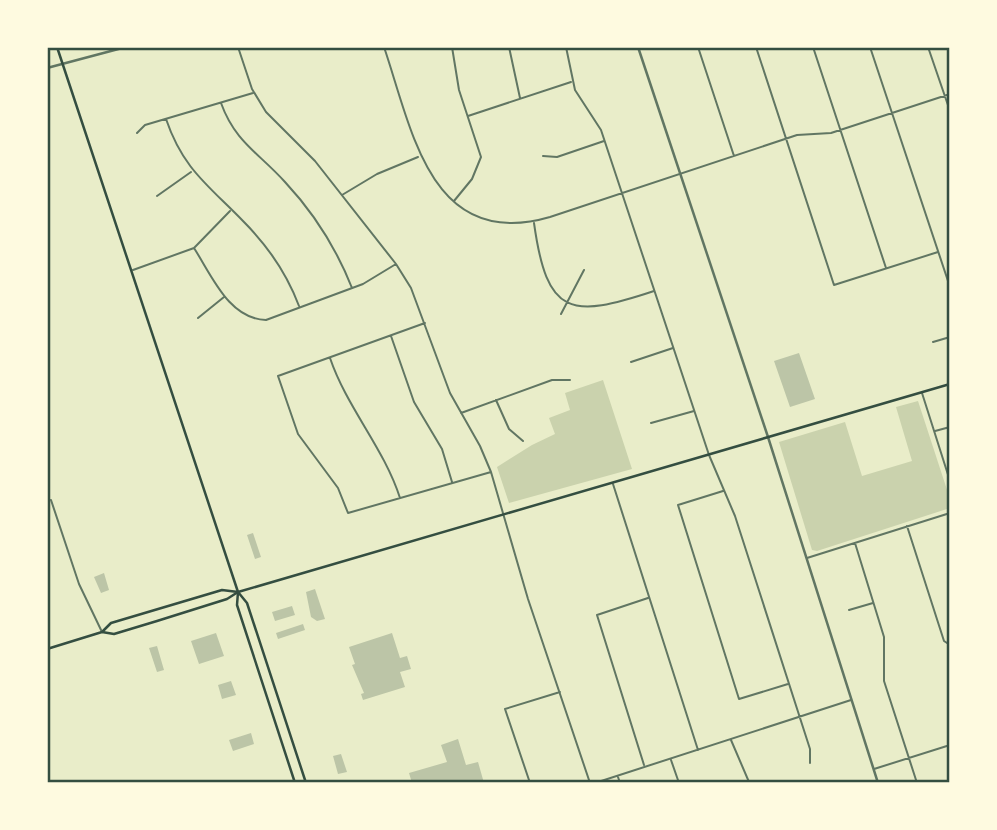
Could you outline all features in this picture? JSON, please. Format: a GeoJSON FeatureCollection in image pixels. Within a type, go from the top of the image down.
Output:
{"type":"FeatureCollection","features":[{"type":"Feature","properties":{"kind":"main road"},"geometry":{"type":"LineString","coordinates":[[57,47],[238,592],[247,603],[306,783]]}},
{"type":"Feature","properties":{"kind":"main road"},"geometry":{"type":"LineString","coordinates":[[47,649],[102,632],[114,634],[227,599],[238,592],[950,384]]}},
{"type":"Feature","properties":{"kind":"main road"},"geometry":{"type":"LineString","coordinates":[[102,632],[111,623],[222,590],[238,592]]}},
{"type":"Feature","properties":{"kind":"main road"},"geometry":{"type":"LineString","coordinates":[[238,592],[237,605],[295,783]]}},
{"type":"Feature","properties":{"kind":"street"},"geometry":{"type":"LineString","coordinates":[[47,68],[126,47]]}},
{"type":"Feature","properties":{"kind":"street"},"geometry":{"type":"LineString","coordinates":[[238,47],[254,93],[270,118],[315,161],[396,264],[426,323],[447,386],[491,472],[528,599],[590,783]]}},
{"type":"Feature","properties":{"kind":"street"},"geometry":{"type":"LineString","coordinates":[[384,47],[420,157],[434,183],[454,202],[488,219],[507,223],[533,222],[786,139],[840,131],[950,94]]}},
{"type":"Feature","properties":{"kind":"street"},"geometry":{"type":"LineString","coordinates":[[452,47],[459,90],[481,157],[472,179],[454,202]]}},
{"type":"Feature","properties":{"kind":"street"},"geometry":{"type":"LineString","coordinates":[[509,47],[520,99]]}},
{"type":"Feature","properties":{"kind":"street"},"geometry":{"type":"LineString","coordinates":[[566,47],[572,82],[605,141],[709,455],[724,491],[800,717],[810,749],[810,763]]}},
{"type":"Feature","properties":{"kind":"street"},"geometry":{"type":"LineString","coordinates":[[638,47],[768,437],[878,783]]}},
{"type":"Feature","properties":{"kind":"street"},"geometry":{"type":"LineString","coordinates":[[698,47],[734,156]]}},
{"type":"Feature","properties":{"kind":"street"},"geometry":{"type":"LineString","coordinates":[[756,47],[834,285],[938,251]]}},
{"type":"Feature","properties":{"kind":"street"},"geometry":{"type":"LineString","coordinates":[[813,47],[886,268]]}},
{"type":"Feature","properties":{"kind":"street"},"geometry":{"type":"LineString","coordinates":[[870,47],[950,287]]}},
{"type":"Feature","properties":{"kind":"street"},"geometry":{"type":"LineString","coordinates":[[928,47],[950,111]]}},
{"type":"Feature","properties":{"kind":"street"},"geometry":{"type":"LineString","coordinates":[[468,116],[572,82]]}},
{"type":"Feature","properties":{"kind":"street"},"geometry":{"type":"LineString","coordinates":[[137,133],[145,125],[254,93]]}},
{"type":"Feature","properties":{"kind":"street"},"geometry":{"type":"LineString","coordinates":[[221,103],[235,135],[285,182],[317,224],[341,258],[352,288]]}},
{"type":"Feature","properties":{"kind":"street"},"geometry":{"type":"LineString","coordinates":[[166,119],[179,153],[191,172],[231,210],[282,270],[300,308]]}},
{"type":"Feature","properties":{"kind":"street"},"geometry":{"type":"LineString","coordinates":[[543,156],[557,157],[605,141]]}},
{"type":"Feature","properties":{"kind":"street"},"geometry":{"type":"LineString","coordinates":[[341,195],[377,174],[420,157]]}},
{"type":"Feature","properties":{"kind":"street"},"geometry":{"type":"LineString","coordinates":[[157,197],[191,172]]}},
{"type":"Feature","properties":{"kind":"street"},"geometry":{"type":"LineString","coordinates":[[132,270],[194,248],[231,210]]}},
{"type":"Feature","properties":{"kind":"street"},"geometry":{"type":"LineString","coordinates":[[533,222],[543,272],[550,286],[568,301],[598,308],[655,291]]}},
{"type":"Feature","properties":{"kind":"street"},"geometry":{"type":"LineString","coordinates":[[194,248],[225,296],[244,317],[266,320],[352,288],[396,264]]}},
{"type":"Feature","properties":{"kind":"street"},"geometry":{"type":"LineString","coordinates":[[561,314],[584,270]]}},
{"type":"Feature","properties":{"kind":"street"},"geometry":{"type":"LineString","coordinates":[[198,318],[225,296]]}},
{"type":"Feature","properties":{"kind":"street"},"geometry":{"type":"LineString","coordinates":[[426,323],[278,376],[298,435],[338,488],[348,513],[491,472]]}},
{"type":"Feature","properties":{"kind":"street"},"geometry":{"type":"LineString","coordinates":[[391,335],[414,402],[442,449],[453,484]]}},
{"type":"Feature","properties":{"kind":"street"},"geometry":{"type":"LineString","coordinates":[[933,342],[950,337]]}},
{"type":"Feature","properties":{"kind":"street"},"geometry":{"type":"LineString","coordinates":[[631,362],[674,347]]}},
{"type":"Feature","properties":{"kind":"street"},"geometry":{"type":"LineString","coordinates":[[330,357],[351,407],[391,472],[400,498]]}},
{"type":"Feature","properties":{"kind":"street"},"geometry":{"type":"LineString","coordinates":[[460,413],[552,380],[570,380]]}},
{"type":"Feature","properties":{"kind":"street"},"geometry":{"type":"LineString","coordinates":[[922,392],[950,481]]}},
{"type":"Feature","properties":{"kind":"street"},"geometry":{"type":"LineString","coordinates":[[496,399],[509,429],[523,441]]}},
{"type":"Feature","properties":{"kind":"street"},"geometry":{"type":"LineString","coordinates":[[651,423],[695,411]]}},
{"type":"Feature","properties":{"kind":"street"},"geometry":{"type":"LineString","coordinates":[[934,431],[950,427]]}},
{"type":"Feature","properties":{"kind":"street"},"geometry":{"type":"LineString","coordinates":[[613,483],[698,750]]}},
{"type":"Feature","properties":{"kind":"street"},"geometry":{"type":"LineString","coordinates":[[724,491],[678,505],[739,699],[789,684]]}},
{"type":"Feature","properties":{"kind":"street"},"geometry":{"type":"LineString","coordinates":[[51,500],[79,584],[102,632]]}},
{"type":"Feature","properties":{"kind":"street"},"geometry":{"type":"LineString","coordinates":[[807,559],[950,513]]}},
{"type":"Feature","properties":{"kind":"street"},"geometry":{"type":"LineString","coordinates":[[907,527],[949,645]]}},
{"type":"Feature","properties":{"kind":"street"},"geometry":{"type":"LineString","coordinates":[[855,543],[884,637],[884,681],[916,783]]}},
{"type":"Feature","properties":{"kind":"street"},"geometry":{"type":"LineString","coordinates":[[644,767],[597,615],[649,598]]}},
{"type":"Feature","properties":{"kind":"street"},"geometry":{"type":"LineString","coordinates":[[849,610],[874,602]]}},
{"type":"Feature","properties":{"kind":"street"},"geometry":{"type":"LineString","coordinates":[[530,783],[505,709],[561,692]]}},
{"type":"Feature","properties":{"kind":"street"},"geometry":{"type":"LineString","coordinates":[[950,694],[950,699]]}},
{"type":"Feature","properties":{"kind":"street"},"geometry":{"type":"LineString","coordinates":[[595,783],[852,700]]}},
{"type":"Feature","properties":{"kind":"street"},"geometry":{"type":"LineString","coordinates":[[730,739],[749,782]]}},
{"type":"Feature","properties":{"kind":"street"},"geometry":{"type":"LineString","coordinates":[[874,769],[950,745]]}},
{"type":"Feature","properties":{"kind":"street"},"geometry":{"type":"LineString","coordinates":[[670,759],[679,783]]}},
{"type":"Feature","properties":{"kind":"street"},"geometry":{"type":"LineString","coordinates":[[617,776],[620,783]]}},
{"type":"Feature","properties":{"kind":"green space"},"geometry":{"type":"Polygon","coordinates":[[[603,380],[632,469],[509,503],[497,467],[555,434],[549,418],[570,410],[565,393],[603,380]]]}},
{"type":"Feature","properties":{"kind":"green space"},"geometry":{"type":"Polygon","coordinates":[[[918,401],[950,499],[950,508],[817,551],[812,550],[779,442],[845,422],[862,476],[912,461],[896,407],[918,401]]]}},
{"type":"Feature","properties":{"kind":"building"},"geometry":{"type":"Polygon","coordinates":[[[799,353],[815,399],[790,407],[774,361],[799,353]]]}},
{"type":"Feature","properties":{"kind":"building"},"geometry":{"type":"Polygon","coordinates":[[[253,533],[261,557],[255,559],[247,535],[253,533]]]}},
{"type":"Feature","properties":{"kind":"building"},"geometry":{"type":"Polygon","coordinates":[[[104,573],[109,590],[101,593],[94,577],[104,573]]]}},
{"type":"Feature","properties":{"kind":"building"},"geometry":{"type":"Polygon","coordinates":[[[315,589],[325,619],[317,621],[311,617],[306,592],[315,589]]]}},
{"type":"Feature","properties":{"kind":"building"},"geometry":{"type":"Polygon","coordinates":[[[292,606],[295,615],[275,621],[272,612],[292,606]]]}},
{"type":"Feature","properties":{"kind":"building"},"geometry":{"type":"Polygon","coordinates":[[[303,624],[305,630],[278,639],[276,633],[303,624]]]}},
{"type":"Feature","properties":{"kind":"building"},"geometry":{"type":"Polygon","coordinates":[[[216,633],[224,656],[199,664],[191,641],[216,633]]]}},
{"type":"Feature","properties":{"kind":"building"},"geometry":{"type":"Polygon","coordinates":[[[392,633],[400,658],[407,656],[411,669],[400,672],[405,687],[363,700],[361,694],[364,693],[352,665],[355,664],[349,647],[392,633]]]}},
{"type":"Feature","properties":{"kind":"building"},"geometry":{"type":"Polygon","coordinates":[[[157,646],[164,670],[157,672],[149,648],[157,646]]]}},
{"type":"Feature","properties":{"kind":"building"},"geometry":{"type":"Polygon","coordinates":[[[231,681],[236,695],[222,699],[218,685],[231,681]]]}},
{"type":"Feature","properties":{"kind":"building"},"geometry":{"type":"Polygon","coordinates":[[[251,733],[254,744],[233,751],[229,740],[251,733]]]}},
{"type":"Feature","properties":{"kind":"building"},"geometry":{"type":"Polygon","coordinates":[[[458,739],[466,765],[478,762],[484,783],[412,783],[409,773],[447,762],[441,745],[458,739]]]}},
{"type":"Feature","properties":{"kind":"building"},"geometry":{"type":"Polygon","coordinates":[[[341,754],[347,772],[338,774],[333,756],[341,754]]]}}]}
